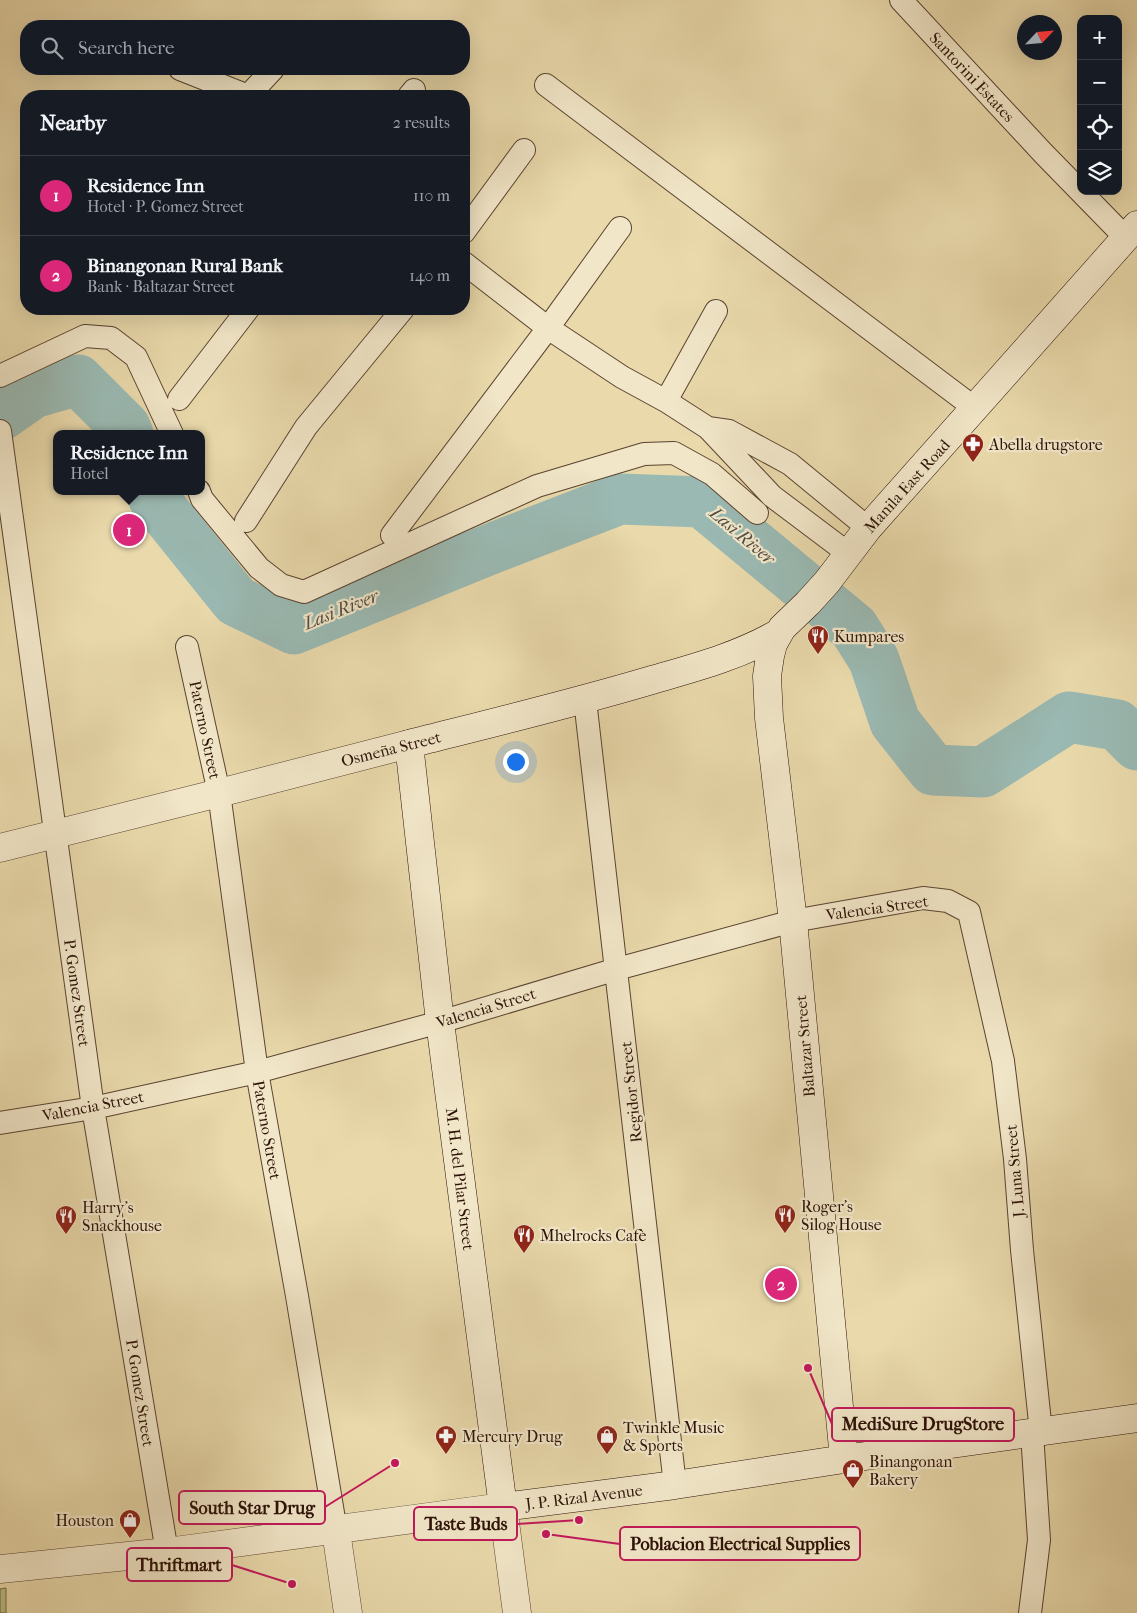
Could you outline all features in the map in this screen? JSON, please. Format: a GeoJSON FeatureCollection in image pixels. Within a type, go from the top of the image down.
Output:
{"type":"FeatureCollection","features":[{"type":"Feature","properties":{"kind":"main road","name":"Manila East Road"},"geometry":{"type":"LineString","coordinates":[[778,634],[827,582],[868,528],[1131,231]]}},
{"type":"Feature","properties":{"kind":"main road","name":"Osmeña Street"},"geometry":{"type":"LineString","coordinates":[[0,848],[585,700],[727,658],[778,634]]}},
{"type":"Feature","properties":{"kind":"main road","name":"Baltazar Street"},"geometry":{"type":"LineString","coordinates":[[778,634],[773,644],[768,666],[768,697],[793,921],[844,1459]]}},
{"type":"Feature","properties":{"kind":"main road","name":"M. H. del Pilar Street"},"geometry":{"type":"LineString","coordinates":[[410,744],[440,1022],[517,1613]]}},
{"type":"Feature","properties":{"kind":"main road","name":"J. P. Rizal Avenue"},"geometry":{"type":"LineString","coordinates":[[0,1569],[167,1552],[675,1485],[1137,1418]]}},
{"type":"Feature","properties":{"kind":"main road","name":"Paterno Street"},"geometry":{"type":"LineString","coordinates":[[336,1530],[348,1613]]}},
{"type":"Feature","properties":{"kind":"street","name":"Santorini Estates"},"geometry":{"type":"LineString","coordinates":[[901,0],[1043,153],[1131,231]]}},
{"type":"Feature","properties":{"kind":"street"},"geometry":{"type":"LineString","coordinates":[[195,75],[233,90]]}},
{"type":"Feature","properties":{"kind":"street"},"geometry":{"type":"LineString","coordinates":[[254,90],[267,75]]}},
{"type":"Feature","properties":{"kind":"street"},"geometry":{"type":"LineString","coordinates":[[546,85],[976,408]]}},
{"type":"Feature","properties":{"kind":"street"},"geometry":{"type":"LineString","coordinates":[[470,224],[524,150]]}},
{"type":"Feature","properties":{"kind":"street"},"geometry":{"type":"LineString","coordinates":[[392,535],[548,328],[620,228]]}},
{"type":"Feature","properties":{"kind":"street"},"geometry":{"type":"LineString","coordinates":[[470,268],[548,328],[622,377],[666,401],[708,428],[772,496],[849,554]]}},
{"type":"Feature","properties":{"kind":"street"},"geometry":{"type":"LineString","coordinates":[[666,401],[716,311]]}},
{"type":"Feature","properties":{"kind":"street"},"geometry":{"type":"LineString","coordinates":[[179,399],[243,315]]}},
{"type":"Feature","properties":{"kind":"street"},"geometry":{"type":"LineString","coordinates":[[246,521],[306,427],[398,315]]}},
{"type":"Feature","properties":{"kind":"street"},"geometry":{"type":"LineString","coordinates":[[0,376],[84,336],[111,338],[136,357],[170,430]]}},
{"type":"Feature","properties":{"kind":"street"},"geometry":{"type":"LineString","coordinates":[[708,428],[729,431],[790,464],[868,528]]}},
{"type":"Feature","properties":{"kind":"street","name":"P. Gomez Street"},"geometry":{"type":"LineString","coordinates":[[0,431],[93,1108],[167,1552]]}},
{"type":"Feature","properties":{"kind":"street"},"geometry":{"type":"LineString","coordinates":[[200,495],[259,568],[281,585],[304,592],[537,486],[644,454],[674,453],[712,474],[757,513]]}},
{"type":"Feature","properties":{"kind":"street","name":"Paterno Street"},"geometry":{"type":"LineString","coordinates":[[187,647],[219,793],[257,1072],[336,1530]]}},
{"type":"Feature","properties":{"kind":"street","name":"Regidor Street"},"geometry":{"type":"LineString","coordinates":[[585,700],[675,1485]]}},
{"type":"Feature","properties":{"kind":"street","name":"Valencia Street"},"geometry":{"type":"LineString","coordinates":[[0,1123],[93,1108],[257,1072],[440,1022],[617,969],[793,921],[923,898],[948,901],[969,912]]}},
{"type":"Feature","properties":{"kind":"street","name":"J. Luna Street"},"geometry":{"type":"LineString","coordinates":[[969,912],[1003,1061],[1015,1159],[1037,1433],[1039,1540],[1030,1613]]}},
{"type":"Feature","properties":{"kind":"green space"},"geometry":{"type":"Polygon","coordinates":[[[6,1588],[6,1613],[0,1613],[0,1589],[6,1588]]]}},
{"type":"Feature","properties":{"kind":"waterway","name":"Lasi River"},"geometry":{"type":"LineString","coordinates":[[0,416],[33,393],[78,380],[126,430]]}},
{"type":"Feature","properties":{"kind":"waterway","name":"Lasi River"},"geometry":{"type":"LineString","coordinates":[[152,495],[236,601],[294,629],[493,548],[620,499],[702,502],[854,628],[874,660],[895,722],[933,770],[983,772],[1069,717],[1117,725],[1137,745]]}},
{"type":"Feature","properties":{"kind":"place","name":"Abella drugstore"},"geometry":{"type":"Point","coordinates":[973,463]}},
{"type":"Feature","properties":{"kind":"place","name":"Residence Inn"},"geometry":{"type":"Point","coordinates":[129,530]}},
{"type":"Feature","properties":{"kind":"place","name":"Kumpares"},"geometry":{"type":"Point","coordinates":[818,655]}},
{"type":"Feature","properties":{"kind":"place","name":"Roger's Silog House"},"geometry":{"type":"Point","coordinates":[785,1234]}},
{"type":"Feature","properties":{"kind":"place","name":"Harry's Snackhouse"},"geometry":{"type":"Point","coordinates":[66,1235]}},
{"type":"Feature","properties":{"kind":"place","name":"Mhelrocks Cafè"},"geometry":{"type":"Point","coordinates":[524,1254]}},
{"type":"Feature","properties":{"kind":"place","name":"Binangonan Rural Bank"},"geometry":{"type":"Point","coordinates":[781,1284]}},
{"type":"Feature","properties":{"kind":"place","name":"MediSure DrugStore"},"geometry":{"type":"Point","coordinates":[808,1368]}},
{"type":"Feature","properties":{"kind":"place","name":"Mercury Drug"},"geometry":{"type":"Point","coordinates":[446,1455]}},
{"type":"Feature","properties":{"kind":"place","name":"Twinkle Music & Sports"},"geometry":{"type":"Point","coordinates":[607,1455]}},
{"type":"Feature","properties":{"kind":"place","name":"South Star Drug"},"geometry":{"type":"Point","coordinates":[395,1463]}},
{"type":"Feature","properties":{"kind":"place","name":"Binangonan Bakery"},"geometry":{"type":"Point","coordinates":[853,1489]}},
{"type":"Feature","properties":{"kind":"place","name":"Taste Buds"},"geometry":{"type":"Point","coordinates":[579,1520]}},
{"type":"Feature","properties":{"kind":"place","name":"Poblacion Electrical Supplies"},"geometry":{"type":"Point","coordinates":[546,1534]}},
{"type":"Feature","properties":{"kind":"place","name":"Houston"},"geometry":{"type":"Point","coordinates":[130,1539]}},
{"type":"Feature","properties":{"kind":"place","name":"Thriftmart"},"geometry":{"type":"Point","coordinates":[292,1584]}}]}
